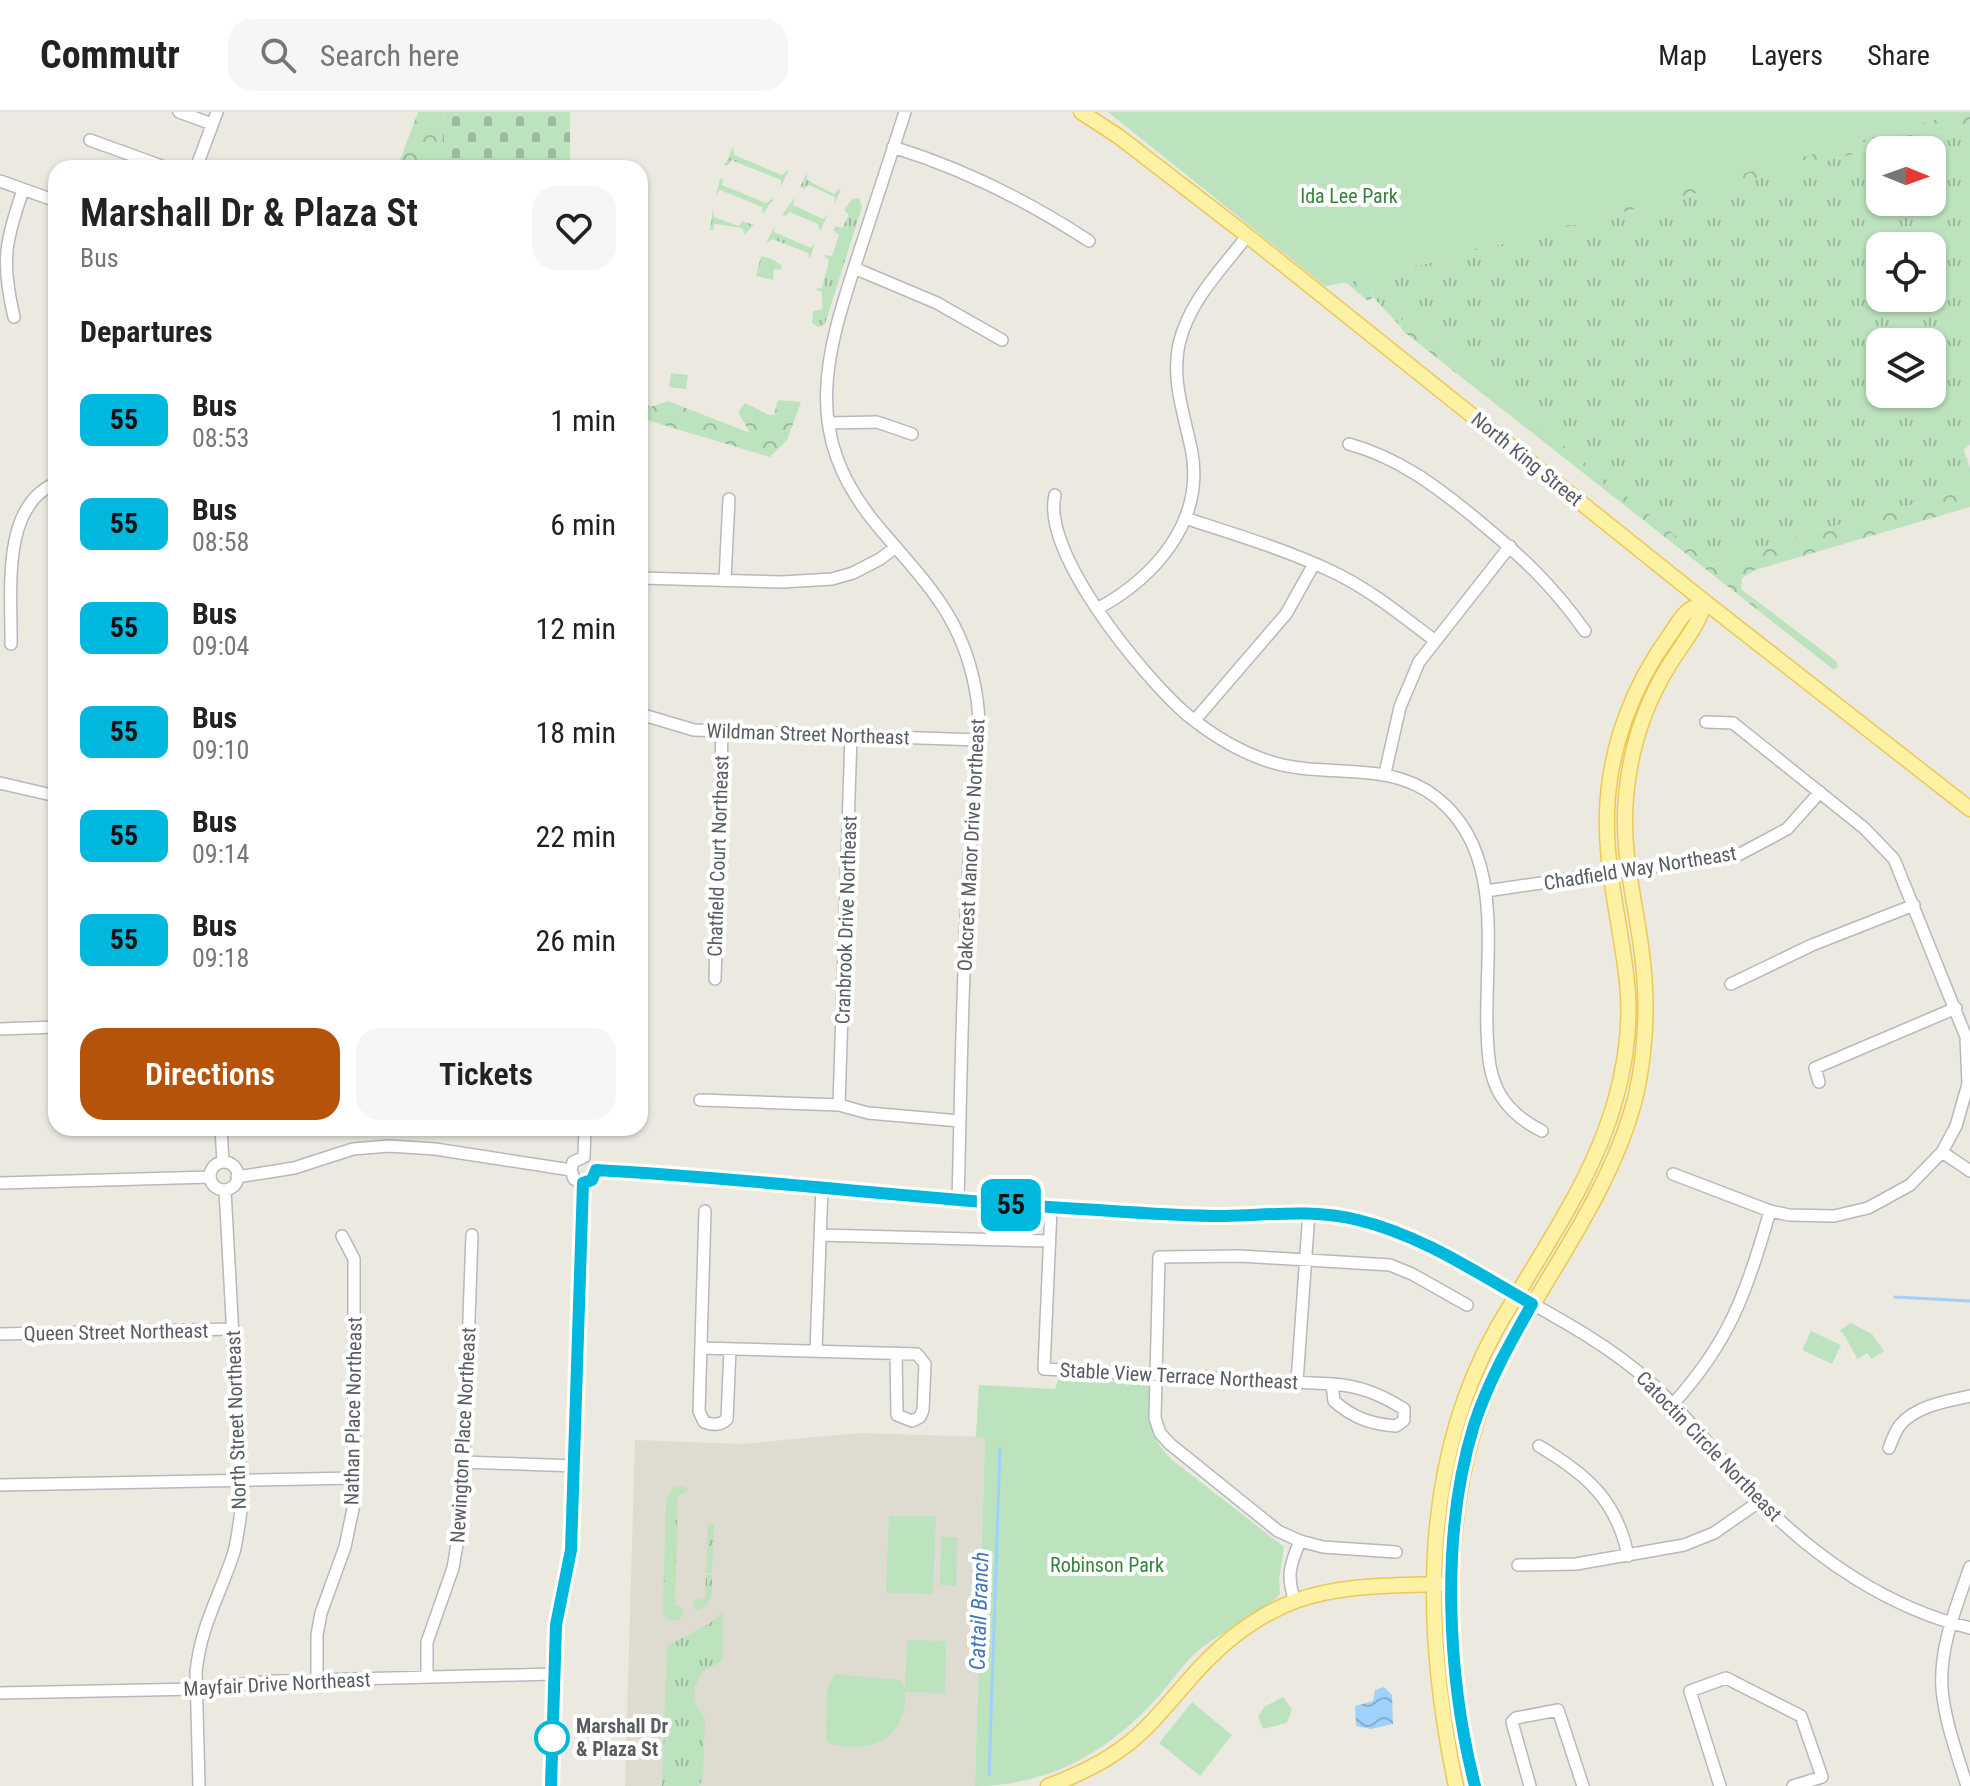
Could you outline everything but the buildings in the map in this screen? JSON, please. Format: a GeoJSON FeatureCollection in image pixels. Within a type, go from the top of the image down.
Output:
{"type":"FeatureCollection","features":[{"type":"Feature","properties":{"kind":"main road","name":"North King Street"},"geometry":{"type":"LineString","coordinates":[[1081,112],[1118,136],[1247,236],[1970,809]]}},
{"type":"Feature","properties":{"kind":"main road"},"geometry":{"type":"LineString","coordinates":[[1475,1786],[1456,1667],[1453,1584],[1456,1516],[1468,1446],[1497,1368],[1612,1163],[1637,1090],[1646,996],[1641,944],[1628,871],[1624,817],[1629,774],[1653,694],[1667,667],[1699,621],[1705,602]]}},
{"type":"Feature","properties":{"kind":"main road"},"geometry":{"type":"LineString","coordinates":[[1456,1786],[1437,1656],[1435,1585],[1443,1478],[1454,1430],[1474,1373],[1598,1150],[1616,1099],[1627,1027],[1627,986],[1610,873],[1606,827],[1609,782],[1633,697],[1683,616],[1705,602]]}},
{"type":"Feature","properties":{"kind":"main road"},"geometry":{"type":"LineString","coordinates":[[1048,1786],[1099,1763],[1128,1744],[1159,1715],[1209,1657],[1271,1612],[1295,1601],[1362,1586],[1453,1584]]}},
{"type":"Feature","properties":{"kind":"street"},"geometry":{"type":"LineString","coordinates":[[179,112],[212,124]]}},
{"type":"Feature","properties":{"kind":"street"},"geometry":{"type":"LineString","coordinates":[[199,160],[217,112]]}},
{"type":"Feature","properties":{"kind":"street","name":"Oakcrest Manor Drive Northeast"},"geometry":{"type":"LineString","coordinates":[[905,112],[837,319],[828,360],[825,397],[835,452],[851,489],[921,574],[955,625],[973,678],[979,740],[968,863],[958,1201]]}},
{"type":"Feature","properties":{"kind":"street"},"geometry":{"type":"LineString","coordinates":[[90,140],[145,160]]}},
{"type":"Feature","properties":{"kind":"street"},"geometry":{"type":"LineString","coordinates":[[893,147],[978,178],[1089,241]]}},
{"type":"Feature","properties":{"kind":"street"},"geometry":{"type":"LineString","coordinates":[[0,181],[48,198]]}},
{"type":"Feature","properties":{"kind":"street"},"geometry":{"type":"LineString","coordinates":[[14,317],[5,269],[6,249],[23,190]]}},
{"type":"Feature","properties":{"kind":"street"},"geometry":{"type":"LineString","coordinates":[[1097,609],[1132,587],[1154,568],[1172,544],[1192,501],[1194,472],[1177,386],[1179,344],[1197,302],[1247,236]]}},
{"type":"Feature","properties":{"kind":"street"},"geometry":{"type":"LineString","coordinates":[[854,268],[937,303],[1002,340]]}},
{"type":"Feature","properties":{"kind":"street"},"geometry":{"type":"LineString","coordinates":[[828,423],[877,422],[912,434]]}},
{"type":"Feature","properties":{"kind":"street"},"geometry":{"type":"LineString","coordinates":[[1349,444],[1381,454],[1415,472],[1510,546],[1551,585],[1585,631]]}},
{"type":"Feature","properties":{"kind":"street"},"geometry":{"type":"LineString","coordinates":[[11,644],[13,555],[18,523],[36,494],[48,487]]}},
{"type":"Feature","properties":{"kind":"street"},"geometry":{"type":"LineString","coordinates":[[1055,495],[1052,514],[1056,529],[1097,609],[1168,695],[1195,720],[1216,736],[1268,761],[1321,770],[1385,773],[1422,787],[1450,809],[1476,850],[1486,891],[1490,1068],[1505,1102],[1542,1131]]}},
{"type":"Feature","properties":{"kind":"street"},"geometry":{"type":"LineString","coordinates":[[725,580],[729,499]]}},
{"type":"Feature","properties":{"kind":"street"},"geometry":{"type":"LineString","coordinates":[[1185,518],[1314,564],[1366,591],[1434,640]]}},
{"type":"Feature","properties":{"kind":"street"},"geometry":{"type":"LineString","coordinates":[[1385,773],[1408,685],[1434,640],[1510,546]]}},
{"type":"Feature","properties":{"kind":"street"},"geometry":{"type":"LineString","coordinates":[[648,578],[810,582],[853,573],[896,547]]}},
{"type":"Feature","properties":{"kind":"street"},"geometry":{"type":"LineString","coordinates":[[1195,720],[1297,599],[1314,564]]}},
{"type":"Feature","properties":{"kind":"street","name":"Wildman Street Northeast"},"geometry":{"type":"LineString","coordinates":[[648,717],[675,726],[722,732],[979,740]]}},
{"type":"Feature","properties":{"kind":"street"},"geometry":{"type":"LineString","coordinates":[[1673,1174],[1770,1211],[1804,1217],[1822,1217],[1868,1208],[1910,1185],[1942,1152],[1956,1126],[1968,1084],[1966,1037],[1956,1008],[1901,872],[1887,850],[1733,723],[1706,722]]}},
{"type":"Feature","properties":{"kind":"street","name":"Chatfield Court Northeast"},"geometry":{"type":"LineString","coordinates":[[715,979],[722,732]]}},
{"type":"Feature","properties":{"kind":"street","name":"Cranbrook Drive Northeast"},"geometry":{"type":"LineString","coordinates":[[839,1105],[851,735]]}},
{"type":"Feature","properties":{"kind":"street"},"geometry":{"type":"LineString","coordinates":[[0,783],[48,794]]}},
{"type":"Feature","properties":{"kind":"street","name":"Chadfield Way Northeast"},"geometry":{"type":"LineString","coordinates":[[1486,891],[1740,854],[1787,829],[1820,792]]}},
{"type":"Feature","properties":{"kind":"street"},"geometry":{"type":"LineString","coordinates":[[1731,984],[1812,945],[1914,905]]}},
{"type":"Feature","properties":{"kind":"street"},"geometry":{"type":"LineString","coordinates":[[1819,1082],[1815,1068],[1956,1008]]}},
{"type":"Feature","properties":{"kind":"street"},"geometry":{"type":"LineString","coordinates":[[0,1029],[48,1027]]}},
{"type":"Feature","properties":{"kind":"street"},"geometry":{"type":"LineString","coordinates":[[700,1100],[839,1105],[868,1113],[960,1121]]}},
{"type":"Feature","properties":{"kind":"street"},"geometry":{"type":"LineString","coordinates":[[221,1136],[223,1162]]}},
{"type":"Feature","properties":{"kind":"street"},"geometry":{"type":"LineString","coordinates":[[584,1157],[585,1136]]}},
{"type":"Feature","properties":{"kind":"street"},"geometry":{"type":"LineString","coordinates":[[237,1177],[294,1168],[353,1149],[389,1146],[435,1149],[571,1170]]}},
{"type":"Feature","properties":{"kind":"street"},"geometry":{"type":"LineString","coordinates":[[1942,1152],[1970,1171]]}},
{"type":"Feature","properties":{"kind":"street"},"geometry":{"type":"LineString","coordinates":[[584,1157],[593,1161],[596,1170],[592,1180],[583,1183],[574,1179],[571,1170],[576,1160],[584,1157]]}},
{"type":"Feature","properties":{"kind":"street"},"geometry":{"type":"LineString","coordinates":[[223,1162],[233,1166],[237,1177],[235,1184],[225,1190],[215,1187],[210,1177],[213,1167],[223,1162]]}},
{"type":"Feature","properties":{"kind":"street","name":"Catoctin Circle Northeast"},"geometry":{"type":"LineString","coordinates":[[596,1170],[822,1186],[1051,1208],[1226,1216],[1309,1212],[1354,1219],[1393,1231],[1442,1254],[1532,1304],[1625,1361],[1656,1387],[1760,1501],[1836,1566],[1907,1606],[1951,1624],[1970,1628]]}},
{"type":"Feature","properties":{"kind":"street"},"geometry":{"type":"LineString","coordinates":[[0,1183],[210,1177]]}},
{"type":"Feature","properties":{"kind":"street"},"geometry":{"type":"LineString","coordinates":[[551,1786],[557,1614],[571,1550],[583,1183]]}},
{"type":"Feature","properties":{"kind":"street"},"geometry":{"type":"LineString","coordinates":[[816,1351],[822,1186]]}},
{"type":"Feature","properties":{"kind":"street","name":"North Street Northeast"},"geometry":{"type":"LineString","coordinates":[[199,1786],[198,1654],[202,1632],[235,1549],[240,1524],[241,1480],[225,1190]]}},
{"type":"Feature","properties":{"kind":"street","name":"Stable View Terrace Northeast"},"geometry":{"type":"LineString","coordinates":[[1051,1208],[1044,1369],[1332,1384],[1370,1390],[1404,1409],[1404,1420],[1396,1426],[1372,1424],[1353,1416],[1334,1401],[1332,1384]]}},
{"type":"Feature","properties":{"kind":"street"},"geometry":{"type":"LineString","coordinates":[[705,1211],[699,1411],[704,1422],[713,1425],[727,1419],[730,1349]]}},
{"type":"Feature","properties":{"kind":"street"},"geometry":{"type":"LineString","coordinates":[[1672,1405],[1716,1352],[1736,1316],[1770,1211]]}},
{"type":"Feature","properties":{"kind":"street"},"geometry":{"type":"LineString","coordinates":[[1297,1382],[1309,1212]]}},
{"type":"Feature","properties":{"kind":"street","name":"Newington Place Northeast"},"geometry":{"type":"LineString","coordinates":[[427,1677],[427,1642],[459,1541],[472,1235]]}},
{"type":"Feature","properties":{"kind":"street"},"geometry":{"type":"LineString","coordinates":[[820,1235],[1049,1241]]}},
{"type":"Feature","properties":{"kind":"street","name":"Nathan Place Northeast"},"geometry":{"type":"LineString","coordinates":[[317,1680],[317,1635],[321,1613],[351,1526],[355,1478],[354,1259],[342,1236]]}},
{"type":"Feature","properties":{"kind":"street"},"geometry":{"type":"LineString","coordinates":[[1396,1552],[1338,1549],[1300,1541],[1265,1522],[1165,1439],[1155,1418],[1159,1257],[1305,1259],[1390,1265],[1467,1305]]}},
{"type":"Feature","properties":{"kind":"street","name":"Queen Street Northeast"},"geometry":{"type":"LineString","coordinates":[[0,1334],[233,1329]]}},
{"type":"Feature","properties":{"kind":"street"},"geometry":{"type":"LineString","coordinates":[[701,1348],[896,1353],[917,1354],[925,1364],[923,1410],[920,1417],[912,1421],[897,1415],[896,1353]]}},
{"type":"Feature","properties":{"kind":"street"},"geometry":{"type":"LineString","coordinates":[[1889,1448],[1898,1426],[1912,1415],[1940,1403],[1970,1396]]}},
{"type":"Feature","properties":{"kind":"street"},"geometry":{"type":"LineString","coordinates":[[1539,1446],[1577,1470],[1603,1497],[1624,1535],[1628,1556]]}},
{"type":"Feature","properties":{"kind":"street"},"geometry":{"type":"LineString","coordinates":[[464,1462],[575,1466]]}},
{"type":"Feature","properties":{"kind":"street"},"geometry":{"type":"LineString","coordinates":[[0,1485],[355,1478]]}},
{"type":"Feature","properties":{"kind":"street"},"geometry":{"type":"LineString","coordinates":[[1518,1565],[1576,1564],[1684,1545],[1714,1533],[1760,1501]]}},
{"type":"Feature","properties":{"kind":"street"},"geometry":{"type":"LineString","coordinates":[[1295,1601],[1290,1588],[1289,1567],[1300,1541]]}},
{"type":"Feature","properties":{"kind":"street"},"geometry":{"type":"LineString","coordinates":[[1967,1786],[1951,1735],[1942,1690],[1951,1624],[1970,1567]]}},
{"type":"Feature","properties":{"kind":"street","name":"Mayfair Drive Northeast"},"geometry":{"type":"LineString","coordinates":[[0,1693],[196,1689],[274,1681],[554,1674]]}},
{"type":"Feature","properties":{"kind":"street"},"geometry":{"type":"LineString","coordinates":[[1720,1786],[1690,1691],[1726,1678],[1801,1716],[1822,1777],[1793,1786]]}},
{"type":"Feature","properties":{"kind":"street"},"geometry":{"type":"LineString","coordinates":[[1530,1786],[1512,1722],[1516,1718],[1558,1710],[1583,1786]]}},
{"type":"Feature","properties":{"kind":"shaded area"},"geometry":{"type":"Polygon","coordinates":[[[859,1433],[985,1437],[975,1786],[625,1786],[635,1440],[742,1444],[859,1433]]]}},
{"type":"Feature","properties":{"kind":"green space"},"geometry":{"type":"Polygon","coordinates":[[[418,112],[444,112],[441,160],[400,160],[418,112]]]}},
{"type":"Feature","properties":{"kind":"green space"},"geometry":{"type":"Polygon","coordinates":[[[444,112],[570,112],[570,160],[441,160],[444,112]]]}},
{"type":"Feature","properties":{"kind":"green space","name":"Ida Lee Park"},"geometry":{"type":"Polygon","coordinates":[[[1108,112],[1963,112],[1877,136],[1866,136],[1866,139],[1368,279],[1325,286],[1108,112]]]}},
{"type":"Feature","properties":{"kind":"green space"},"geometry":{"type":"Polygon","coordinates":[[[1970,112],[1970,125],[1926,136],[1875,136],[1970,112]]]}},
{"type":"Feature","properties":{"kind":"green space"},"geometry":{"type":"Polygon","coordinates":[[[1970,125],[1970,444],[1964,450],[1970,468],[1970,489],[1809,533],[1712,565],[1408,321],[1402,319],[1400,326],[1373,297],[1368,279],[1866,151],[1866,216],[1946,216],[1946,136],[1926,136],[1970,125]]]}},
{"type":"Feature","properties":{"kind":"green space"},"geometry":{"type":"Polygon","coordinates":[[[1866,138],[1866,151],[1368,279],[1373,297],[1368,301],[1344,281],[1866,138]]]}},
{"type":"Feature","properties":{"kind":"green space"},"geometry":{"type":"Polygon","coordinates":[[[733,147],[734,155],[782,175],[789,169],[781,187],[781,180],[731,160],[725,165],[733,147]]]}},
{"type":"Feature","properties":{"kind":"green space"},"geometry":{"type":"Polygon","coordinates":[[[807,173],[807,180],[834,194],[841,190],[834,204],[835,197],[809,185],[804,189],[800,187],[807,173]]]}},
{"type":"Feature","properties":{"kind":"green space"},"geometry":{"type":"Polygon","coordinates":[[[720,178],[723,179],[722,185],[766,203],[774,198],[763,214],[762,207],[720,190],[716,196],[720,178]]]}},
{"type":"Feature","properties":{"kind":"green space"},"geometry":{"type":"Polygon","coordinates":[[[795,197],[793,205],[823,219],[828,214],[820,231],[818,224],[789,212],[786,216],[782,215],[795,197]]]}},
{"type":"Feature","properties":{"kind":"green space"},"geometry":{"type":"Polygon","coordinates":[[[859,198],[862,207],[825,324],[818,327],[812,323],[813,311],[822,309],[822,292],[815,289],[822,288],[829,260],[823,255],[832,256],[839,235],[833,230],[836,226],[842,228],[849,215],[844,210],[852,199],[859,198]]]}},
{"type":"Feature","properties":{"kind":"green space"},"geometry":{"type":"Polygon","coordinates":[[[713,209],[714,217],[739,226],[742,221],[754,225],[744,235],[743,228],[714,224],[713,230],[710,230],[713,209]]]}},
{"type":"Feature","properties":{"kind":"green space"},"geometry":{"type":"Polygon","coordinates":[[[775,225],[774,232],[811,248],[815,242],[810,259],[808,253],[772,239],[766,243],[775,225]]]}},
{"type":"Feature","properties":{"kind":"green space"},"geometry":{"type":"Polygon","coordinates":[[[761,256],[782,266],[780,270],[774,269],[773,280],[756,276],[761,256]]]}},
{"type":"Feature","properties":{"kind":"green space"},"geometry":{"type":"Polygon","coordinates":[[[1402,319],[1408,320],[1712,565],[1809,533],[1970,489],[1970,507],[1755,570],[1742,578],[1741,589],[1836,661],[1838,666],[1834,670],[1404,332],[1400,326],[1402,319]]]}},
{"type":"Feature","properties":{"kind":"green space"},"geometry":{"type":"Polygon","coordinates":[[[671,373],[688,375],[686,389],[669,387],[671,373]]]}},
{"type":"Feature","properties":{"kind":"green space"},"geometry":{"type":"Polygon","coordinates":[[[778,400],[801,402],[787,440],[770,457],[648,420],[648,405],[668,401],[750,433],[738,412],[745,403],[774,415],[778,400]]]}},
{"type":"Feature","properties":{"kind":"green space"},"geometry":{"type":"Polygon","coordinates":[[[1851,1323],[1872,1334],[1884,1351],[1872,1359],[1867,1353],[1858,1359],[1840,1330],[1851,1323]]]}},
{"type":"Feature","properties":{"kind":"green space"},"geometry":{"type":"Polygon","coordinates":[[[1811,1331],[1841,1345],[1832,1364],[1802,1350],[1811,1331]]]}},
{"type":"Feature","properties":{"kind":"green space","name":"Robinson Park"},"geometry":{"type":"Polygon","coordinates":[[[1059,1378],[1149,1384],[1151,1424],[1163,1450],[1284,1547],[1280,1594],[1262,1610],[1200,1649],[1137,1718],[1097,1750],[1052,1772],[1027,1780],[975,1786],[985,1438],[976,1437],[979,1385],[1055,1389],[1059,1378]]]}},
{"type":"Feature","properties":{"kind":"green space"},"geometry":{"type":"Polygon","coordinates":[[[683,1486],[688,1489],[678,1496],[675,1605],[684,1613],[680,1619],[672,1621],[663,1612],[666,1500],[673,1488],[683,1486]]]}},
{"type":"Feature","properties":{"kind":"green space"},"geometry":{"type":"Polygon","coordinates":[[[889,1516],[936,1516],[933,1594],[886,1593],[889,1516]]]}},
{"type":"Feature","properties":{"kind":"green space"},"geometry":{"type":"Polygon","coordinates":[[[708,1524],[714,1524],[712,1573],[706,1573],[708,1524]]]}},
{"type":"Feature","properties":{"kind":"green space"},"geometry":{"type":"Polygon","coordinates":[[[941,1537],[957,1537],[956,1586],[940,1585],[941,1537]]]}},
{"type":"Feature","properties":{"kind":"green space"},"geometry":{"type":"Polygon","coordinates":[[[706,1575],[712,1575],[711,1596],[707,1605],[697,1610],[694,1601],[705,1598],[706,1575]]]}},
{"type":"Feature","properties":{"kind":"green space"},"geometry":{"type":"Polygon","coordinates":[[[723,1612],[722,1661],[703,1671],[694,1688],[696,1705],[705,1718],[703,1778],[699,1786],[662,1786],[667,1646],[710,1623],[723,1612]]]}},
{"type":"Feature","properties":{"kind":"green space"},"geometry":{"type":"Polygon","coordinates":[[[907,1640],[946,1641],[945,1693],[905,1692],[900,1721],[883,1740],[858,1747],[829,1743],[826,1739],[827,1688],[835,1674],[901,1680],[905,1689],[907,1640]]]}},
{"type":"Feature","properties":{"kind":"green space"},"geometry":{"type":"Polygon","coordinates":[[[1283,1697],[1292,1709],[1287,1723],[1263,1729],[1258,1717],[1264,1707],[1283,1697]]]}},
{"type":"Feature","properties":{"kind":"green space"},"geometry":{"type":"Polygon","coordinates":[[[1192,1702],[1232,1735],[1200,1776],[1159,1743],[1192,1702]]]}},
{"type":"Feature","properties":{"kind":"water"},"geometry":{"type":"Polygon","coordinates":[[[1384,1687],[1392,1695],[1393,1724],[1371,1729],[1356,1726],[1355,1706],[1373,1701],[1375,1690],[1384,1687]]]}},
{"type":"Feature","properties":{"kind":"waterway"},"geometry":{"type":"LineString","coordinates":[[1895,1297],[1970,1301]]}},
{"type":"Feature","properties":{"kind":"waterway","name":"Cattail Branch"},"geometry":{"type":"LineString","coordinates":[[989,1775],[1000,1448]]}},
{"type":"Feature","properties":{"kind":"bus line","name":"55"},"geometry":{"type":"LineString","coordinates":[[551,1786],[556,1625],[571,1550],[583,1183],[592,1180],[596,1170],[784,1182],[1034,1207],[1182,1215],[1309,1212],[1333,1215],[1373,1224],[1412,1238],[1532,1304],[1497,1368],[1475,1422],[1456,1516],[1452,1597],[1456,1667],[1475,1786]]}},
{"type":"Feature","properties":{"kind":"place","name":"Marshall Dr & Plaza St"},"geometry":{"type":"Point","coordinates":[552,1738]}}]}
